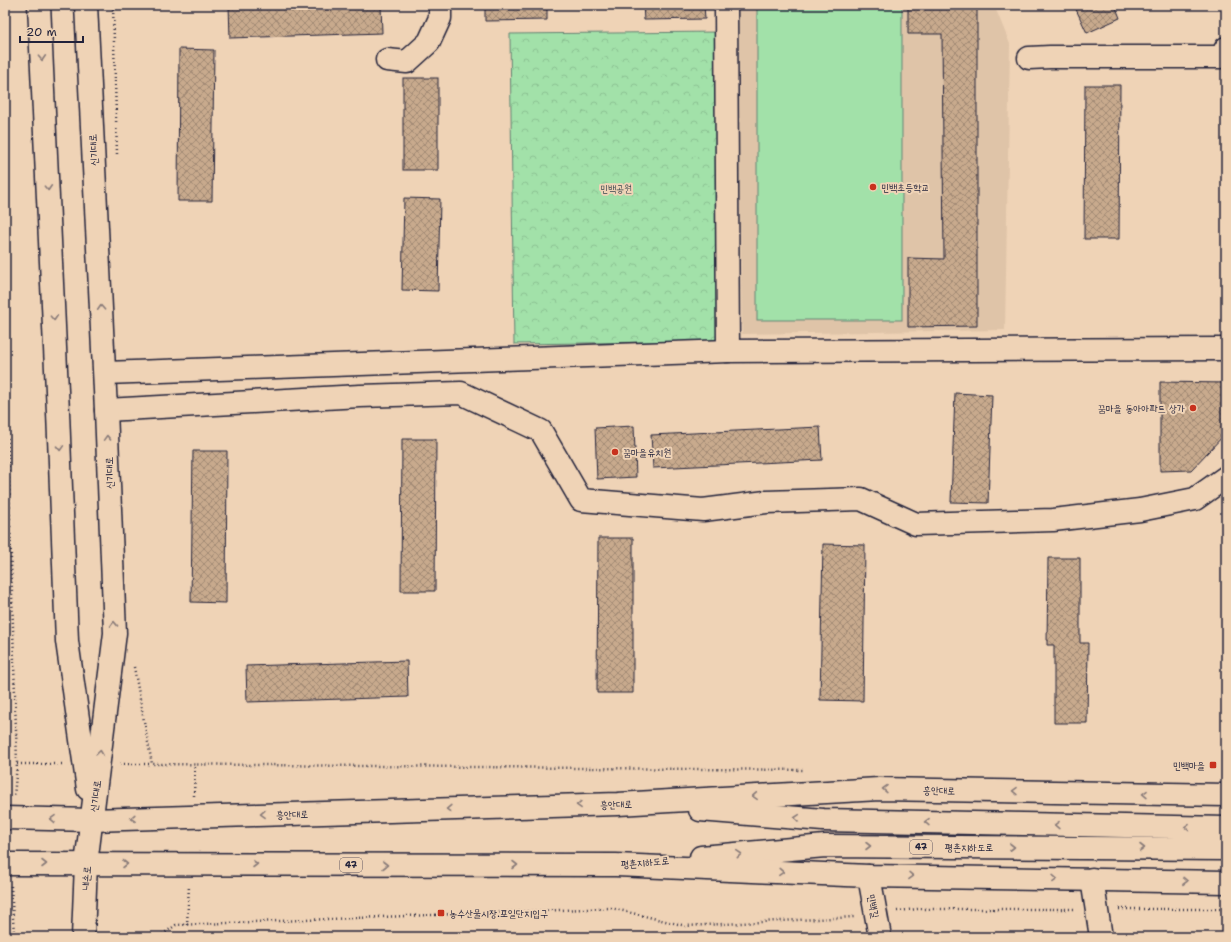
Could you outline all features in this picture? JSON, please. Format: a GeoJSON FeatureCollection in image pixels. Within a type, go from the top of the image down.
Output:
{"type":"FeatureCollection","features":[{"type":"Feature","properties":{"kind":"main road","name":"신기대로"},"geometry":{"type":"LineString","coordinates":[[39,5],[67,641],[92,820]]}},
{"type":"Feature","properties":{"kind":"main road","name":"신기대로"},"geometry":{"type":"LineString","coordinates":[[86,5],[106,410],[115,633],[92,820]]}},
{"type":"Feature","properties":{"kind":"main road"},"geometry":{"type":"LineString","coordinates":[[387,60],[407,62],[429,42],[440,18],[440,5]]}},
{"type":"Feature","properties":{"kind":"main road"},"geometry":{"type":"LineString","coordinates":[[726,5],[728,351]]}},
{"type":"Feature","properties":{"kind":"main road"},"geometry":{"type":"LineString","coordinates":[[1029,58],[1221,57],[1226,48]]}},
{"type":"Feature","properties":{"kind":"main road"},"geometry":{"type":"LineString","coordinates":[[104,373],[728,351],[1226,349]]}},
{"type":"Feature","properties":{"kind":"main road"},"geometry":{"type":"LineString","coordinates":[[106,410],[360,396],[461,393],[541,431],[581,500],[703,510],[766,502],[861,499],[916,524],[1053,520],[1140,510],[1195,499],[1226,477]]}},
{"type":"Feature","properties":{"kind":"main road","name":"흥안대로"},"geometry":{"type":"LineString","coordinates":[[9,818],[92,820],[618,804],[879,789],[1226,795]]}},
{"type":"Feature","properties":{"kind":"main road"},"geometry":{"type":"LineString","coordinates":[[618,804],[823,820],[1226,828]]}},
{"type":"Feature","properties":{"kind":"main road","name":"내손로"},"geometry":{"type":"LineString","coordinates":[[83,937],[86,864],[92,820]]}},
{"type":"Feature","properties":{"kind":"main road","name":"평촌지하도로"},"geometry":{"type":"LineString","coordinates":[[616,865],[825,846],[1226,849]]}},
{"type":"Feature","properties":{"kind":"main road","name":"47"},"geometry":{"type":"LineString","coordinates":[[7,864],[616,865]]}},
{"type":"Feature","properties":{"kind":"main road"},"geometry":{"type":"LineString","coordinates":[[616,865],[869,876],[1226,882]]}},
{"type":"Feature","properties":{"kind":"main road","name":"민백길"},"geometry":{"type":"LineString","coordinates":[[869,876],[880,937]]}},
{"type":"Feature","properties":{"kind":"main road"},"geometry":{"type":"LineString","coordinates":[[1092,880],[1101,937]]}},
{"type":"Feature","properties":{"kind":"path"},"geometry":{"type":"LineString","coordinates":[[5,354],[17,764],[9,818]]}},
{"type":"Feature","properties":{"kind":"path"},"geometry":{"type":"LineString","coordinates":[[133,665],[152,764],[810,770]]}},
{"type":"Feature","properties":{"kind":"path"},"geometry":{"type":"LineString","coordinates":[[7,864],[14,934],[17,937]]}},
{"type":"Feature","properties":{"kind":"path"},"geometry":{"type":"LineString","coordinates":[[159,937],[176,925],[612,908],[686,926],[855,917]]}},
{"type":"Feature","properties":{"kind":"path"},"geometry":{"type":"LineString","coordinates":[[893,911],[918,909],[1226,909]]}},
{"type":"Feature","properties":{"kind":"path"},"geometry":{"type":"LineString","coordinates":[[5,934],[14,934]]}},
{"type":"Feature","properties":{"kind":"shaded area","name":"민백초등학교"},"geometry":{"type":"Polygon","coordinates":[[[736,5],[994,5],[1010,44],[1005,330],[742,334],[736,5]]]}},
{"type":"Feature","properties":{"kind":"green space"},"geometry":{"type":"Polygon","coordinates":[[[757,5],[902,5],[902,320],[757,320],[757,5]]]}},
{"type":"Feature","properties":{"kind":"green space","name":"민백공원"},"geometry":{"type":"Polygon","coordinates":[[[718,32],[722,341],[514,344],[510,34],[718,32]]]}},
{"type":"Feature","properties":{"kind":"building"},"geometry":{"type":"Polygon","coordinates":[[[229,5],[381,5],[382,33],[230,38],[229,5]]]}},
{"type":"Feature","properties":{"kind":"building"},"geometry":{"type":"Polygon","coordinates":[[[485,5],[547,5],[547,20],[485,21],[485,5]]]}},
{"type":"Feature","properties":{"kind":"building"},"geometry":{"type":"Polygon","coordinates":[[[643,5],[704,5],[705,19],[644,20],[643,5]]]}},
{"type":"Feature","properties":{"kind":"building"},"geometry":{"type":"Polygon","coordinates":[[[908,5],[977,5],[977,326],[908,327],[908,258],[944,259],[942,34],[908,34],[908,5]]]}},
{"type":"Feature","properties":{"kind":"building"},"geometry":{"type":"Polygon","coordinates":[[[1074,5],[1115,5],[1120,18],[1087,33],[1074,5]]]}},
{"type":"Feature","properties":{"kind":"building"},"geometry":{"type":"Polygon","coordinates":[[[179,49],[214,50],[212,201],[178,201],[179,49]]]}},
{"type":"Feature","properties":{"kind":"building"},"geometry":{"type":"Polygon","coordinates":[[[403,78],[438,78],[438,170],[403,170],[403,78]]]}},
{"type":"Feature","properties":{"kind":"building"},"geometry":{"type":"Polygon","coordinates":[[[1085,85],[1120,85],[1119,239],[1084,239],[1085,85]]]}},
{"type":"Feature","properties":{"kind":"building"},"geometry":{"type":"Polygon","coordinates":[[[404,198],[440,199],[438,291],[402,290],[404,198]]]}},
{"type":"Feature","properties":{"kind":"building","name":"꿈마을 동아아파트 상가"},"geometry":{"type":"Polygon","coordinates":[[[1160,382],[1226,383],[1226,433],[1191,470],[1160,471],[1160,382]]]}},
{"type":"Feature","properties":{"kind":"building"},"geometry":{"type":"Polygon","coordinates":[[[955,393],[992,395],[988,503],[951,502],[955,393]]]}},
{"type":"Feature","properties":{"kind":"building","name":"꿈마을유치원"},"geometry":{"type":"Polygon","coordinates":[[[634,426],[636,477],[597,479],[595,428],[634,426]]]}},
{"type":"Feature","properties":{"kind":"building"},"geometry":{"type":"Polygon","coordinates":[[[820,427],[822,460],[653,468],[651,435],[820,427]]]}},
{"type":"Feature","properties":{"kind":"building"},"geometry":{"type":"Polygon","coordinates":[[[402,439],[436,439],[435,591],[401,591],[402,439]]]}},
{"type":"Feature","properties":{"kind":"building"},"geometry":{"type":"Polygon","coordinates":[[[193,451],[227,451],[226,603],[191,602],[193,451]]]}},
{"type":"Feature","properties":{"kind":"building"},"geometry":{"type":"Polygon","coordinates":[[[598,538],[633,538],[633,693],[597,693],[598,538]]]}},
{"type":"Feature","properties":{"kind":"building"},"geometry":{"type":"Polygon","coordinates":[[[823,544],[865,545],[863,701],[820,700],[823,544]]]}},
{"type":"Feature","properties":{"kind":"building"},"geometry":{"type":"Polygon","coordinates":[[[1048,558],[1080,558],[1080,643],[1088,643],[1087,723],[1054,723],[1054,645],[1047,645],[1048,558]]]}},
{"type":"Feature","properties":{"kind":"building"},"geometry":{"type":"Polygon","coordinates":[[[407,661],[408,697],[247,702],[246,666],[407,661]]]}},
{"type":"Feature","properties":{"kind":"place","name":"민백초등학교"},"geometry":{"type":"Point","coordinates":[873,187]}},
{"type":"Feature","properties":{"kind":"place","name":"꿈마을 동아아파트 상가"},"geometry":{"type":"Point","coordinates":[1193,408]}},
{"type":"Feature","properties":{"kind":"place","name":"꿈마을유치원"},"geometry":{"type":"Point","coordinates":[615,452]}},
{"type":"Feature","properties":{"kind":"place","name":"민백마을"},"geometry":{"type":"Point","coordinates":[1213,765]}},
{"type":"Feature","properties":{"kind":"place","name":"농수산물시장.포일단지입구"},"geometry":{"type":"Point","coordinates":[441,913]}}]}
